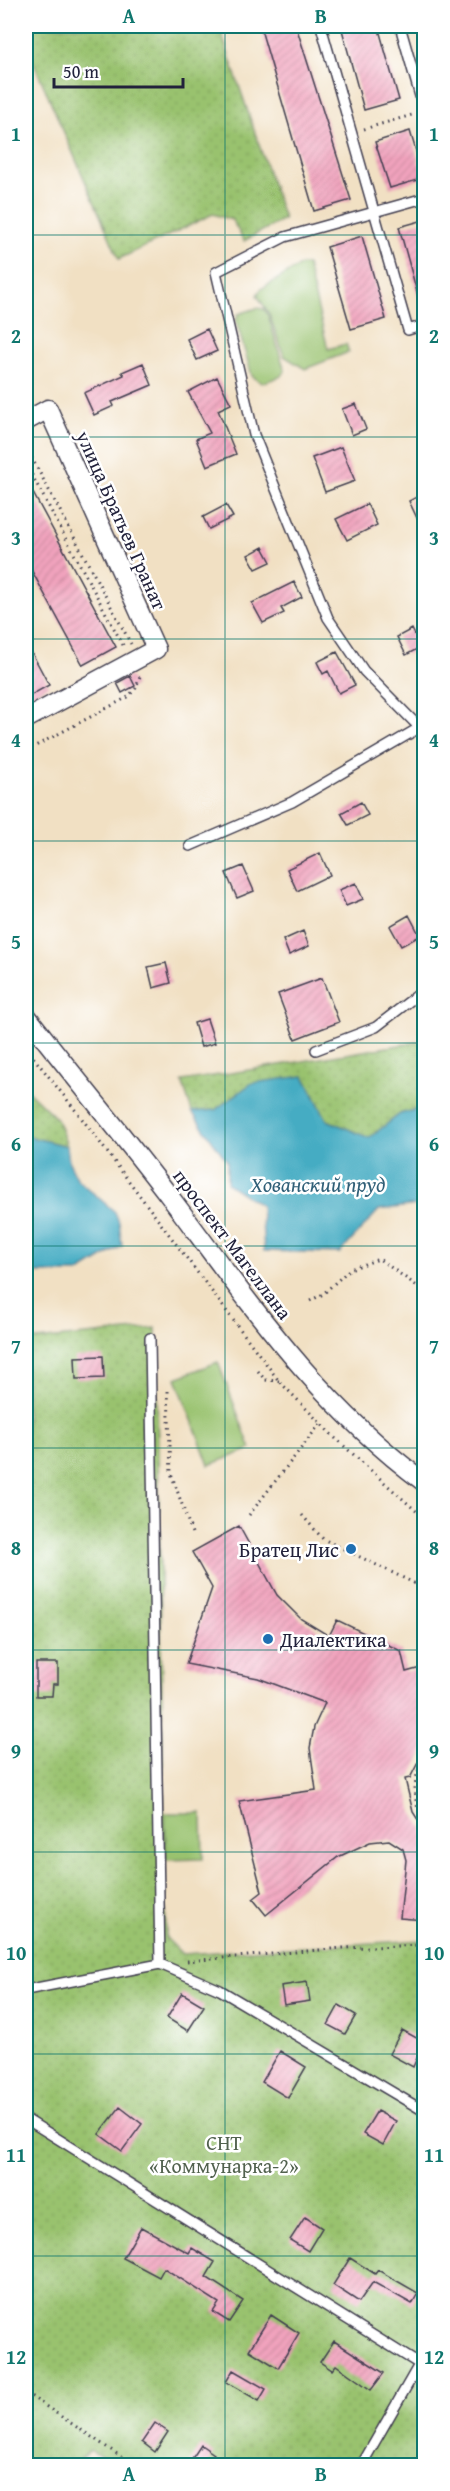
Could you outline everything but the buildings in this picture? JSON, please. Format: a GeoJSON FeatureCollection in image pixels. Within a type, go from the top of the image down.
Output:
{"type":"FeatureCollection","features":[{"type":"Feature","properties":{"kind":"street","name":"улица Братьев Гранат"},"geometry":{"type":"LineString","coordinates":[[26,421],[48,409],[156,649],[135,660]]}},
{"type":"Feature","properties":{"kind":"street"},"geometry":{"type":"LineString","coordinates":[[26,719],[135,660]]}},
{"type":"Feature","properties":{"kind":"street","name":"проспект Магеллана"},"geometry":{"type":"LineString","coordinates":[[26,1015],[130,1145],[291,1358],[348,1418],[424,1482]]}},
{"type":"Feature","properties":{"kind":"lane"},"geometry":{"type":"LineString","coordinates":[[321,26],[372,212],[408,330],[424,325]]}},
{"type":"Feature","properties":{"kind":"lane"},"geometry":{"type":"LineString","coordinates":[[400,26],[424,110]]}},
{"type":"Feature","properties":{"kind":"lane"},"geometry":{"type":"LineString","coordinates":[[190,846],[292,802],[422,730],[364,671],[328,618],[254,435],[216,272],[285,237],[424,198]]}},
{"type":"Feature","properties":{"kind":"lane"},"geometry":{"type":"LineString","coordinates":[[316,1050],[376,1027],[424,990]]}},
{"type":"Feature","properties":{"kind":"lane"},"geometry":{"type":"LineString","coordinates":[[150,1338],[160,1964]]}},
{"type":"Feature","properties":{"kind":"lane"},"geometry":{"type":"LineString","coordinates":[[26,1990],[160,1964],[220,1990],[424,2111]]}},
{"type":"Feature","properties":{"kind":"lane"},"geometry":{"type":"LineString","coordinates":[[26,2119],[423,2362],[361,2466]]}},
{"type":"Feature","properties":{"kind":"path"},"geometry":{"type":"LineString","coordinates":[[351,133],[414,114]]}},
{"type":"Feature","properties":{"kind":"path"},"geometry":{"type":"LineString","coordinates":[[26,447],[141,675],[132,693],[26,751]]}},
{"type":"Feature","properties":{"kind":"path"},"geometry":{"type":"LineString","coordinates":[[26,464],[135,660]]}},
{"type":"Feature","properties":{"kind":"path"},"geometry":{"type":"LineString","coordinates":[[26,1048],[80,1116],[279,1381],[320,1424],[424,1518]]}},
{"type":"Feature","properties":{"kind":"path"},"geometry":{"type":"LineString","coordinates":[[310,1301],[323,1294],[350,1269],[379,1259],[424,1291]]}},
{"type":"Feature","properties":{"kind":"path"},"geometry":{"type":"LineString","coordinates":[[258,1371],[265,1380],[279,1381]]}},
{"type":"Feature","properties":{"kind":"path"},"geometry":{"type":"LineString","coordinates":[[168,1391],[171,1473],[192,1533]]}},
{"type":"Feature","properties":{"kind":"path"},"geometry":{"type":"LineString","coordinates":[[249,1515],[320,1424]]}},
{"type":"Feature","properties":{"kind":"path"},"geometry":{"type":"LineString","coordinates":[[302,1515],[323,1539],[418,1585]]}},
{"type":"Feature","properties":{"kind":"path"},"geometry":{"type":"LineString","coordinates":[[424,1548],[418,1565],[418,1585],[424,1596]]}},
{"type":"Feature","properties":{"kind":"path"},"geometry":{"type":"LineString","coordinates":[[424,1760],[417,1775],[416,1800],[424,1821]]}},
{"type":"Feature","properties":{"kind":"path"},"geometry":{"type":"LineString","coordinates":[[417,1775],[423,1776]]}},
{"type":"Feature","properties":{"kind":"path"},"geometry":{"type":"LineString","coordinates":[[160,1964],[343,1948],[424,1945]]}},
{"type":"Feature","properties":{"kind":"path"},"geometry":{"type":"LineString","coordinates":[[26,2393],[135,2466]]}},
{"type":"Feature","properties":{"kind":"green space"},"geometry":{"type":"Polygon","coordinates":[[[26,26],[219,26],[284,219],[244,241],[232,220],[213,214],[119,259],[26,45],[26,26]]]}},
{"type":"Feature","properties":{"kind":"green space"},"geometry":{"type":"Polygon","coordinates":[[[301,265],[307,265],[328,349],[346,344],[349,352],[305,369],[284,356],[269,314],[257,295],[261,289],[301,265]]]}},
{"type":"Feature","properties":{"kind":"green space"},"geometry":{"type":"Polygon","coordinates":[[[257,308],[264,309],[268,315],[285,371],[282,376],[262,383],[252,376],[236,321],[238,314],[257,308]]]}},
{"type":"Feature","properties":{"kind":"green space"},"geometry":{"type":"Polygon","coordinates":[[[424,1041],[424,1107],[400,1114],[369,1138],[327,1120],[304,1076],[236,1095],[215,1110],[192,1112],[182,1081],[424,1041]]]}},
{"type":"Feature","properties":{"kind":"green space"},"geometry":{"type":"Polygon","coordinates":[[[26,1089],[57,1119],[67,1146],[26,1136],[26,1089]]]}},
{"type":"Feature","properties":{"kind":"green space","name":"СНТ «Коммунарка-2»"},"geometry":{"type":"Polygon","coordinates":[[[156,1328],[166,1938],[182,1954],[424,1940],[424,2465],[117,2466],[90,2450],[76,2465],[26,2466],[26,1341],[156,1328]]]}},
{"type":"Feature","properties":{"kind":"green space"},"geometry":{"type":"Polygon","coordinates":[[[218,1362],[251,1449],[209,1465],[176,1378],[218,1362]]]}},
{"type":"Feature","properties":{"kind":"green space"},"geometry":{"type":"Polygon","coordinates":[[[165,1813],[202,1813],[203,1859],[166,1860],[165,1813]]]}},
{"type":"Feature","properties":{"kind":"water","name":"Хованский пруд"},"geometry":{"type":"Polygon","coordinates":[[[304,1076],[327,1120],[369,1138],[400,1114],[424,1107],[424,1204],[379,1210],[340,1253],[264,1251],[261,1206],[227,1183],[227,1161],[192,1112],[215,1110],[252,1083],[304,1076]]]}},
{"type":"Feature","properties":{"kind":"water"},"geometry":{"type":"Polygon","coordinates":[[[26,1136],[67,1146],[69,1162],[78,1180],[115,1212],[119,1222],[122,1246],[78,1273],[26,1273],[26,1136]]]}},
{"type":"Feature","properties":{"kind":"place","name":"Братец Лис"},"geometry":{"type":"Point","coordinates":[351,1549]}},
{"type":"Feature","properties":{"kind":"place","name":"Диалектика"},"geometry":{"type":"Point","coordinates":[268,1639]}}]}
